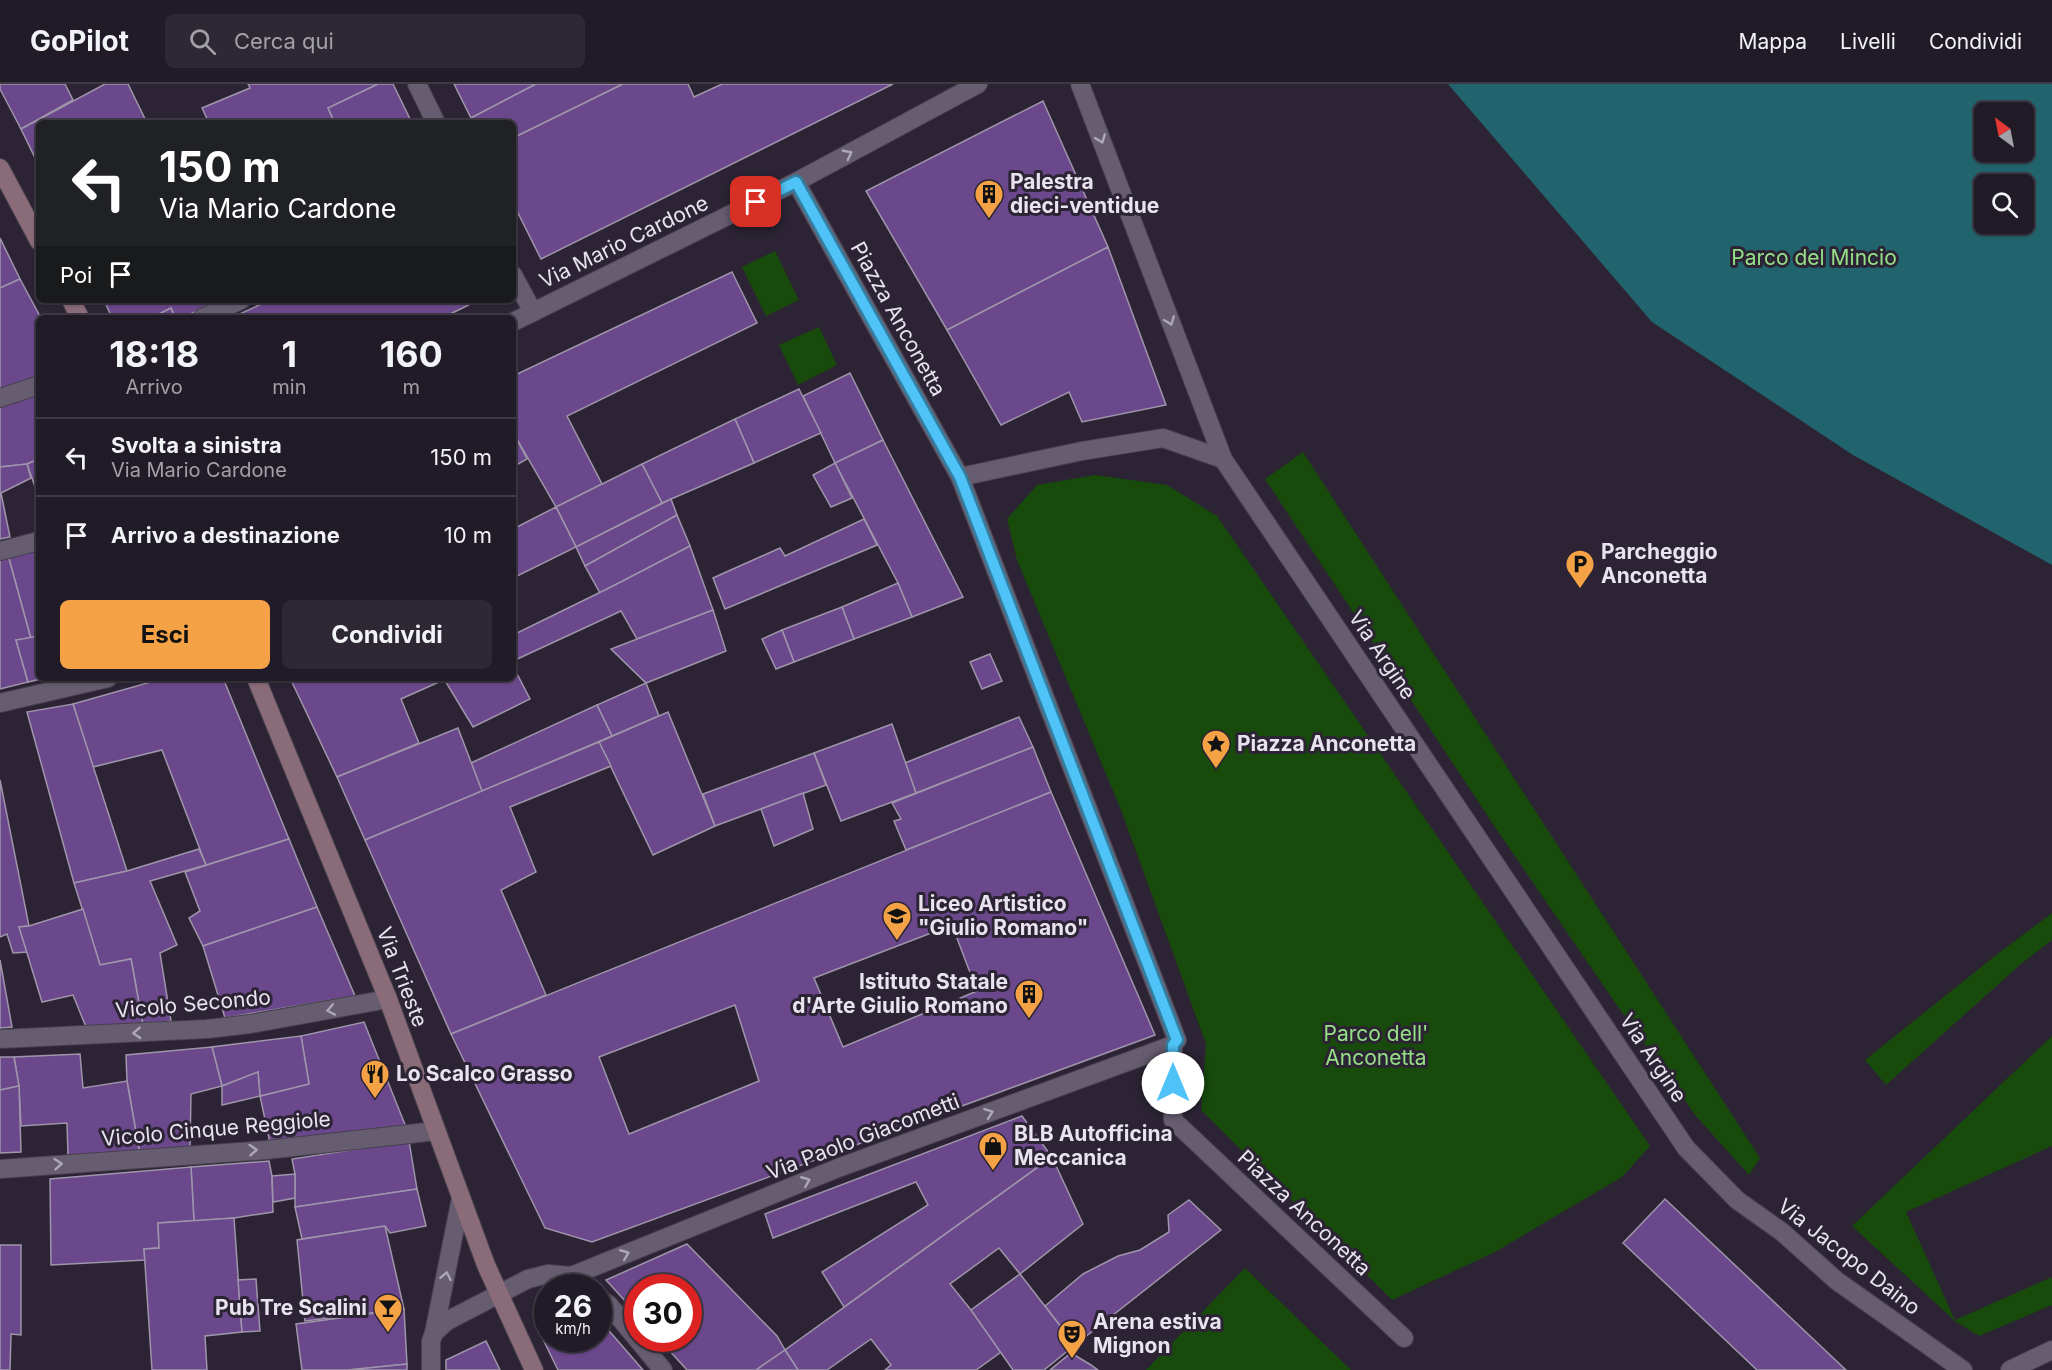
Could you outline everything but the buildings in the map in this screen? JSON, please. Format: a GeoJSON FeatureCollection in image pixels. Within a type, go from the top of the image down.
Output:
{"type":"FeatureCollection","features":[{"type":"Feature","properties":{"kind":"main road"},"geometry":{"type":"LineString","coordinates":[[1,173],[36,236]]}},
{"type":"Feature","properties":{"kind":"main road","name":"Via Trieste"},"geometry":{"type":"LineString","coordinates":[[257,681],[388,999],[499,1295],[534,1370]]}},
{"type":"Feature","properties":{"kind":"street"},"geometry":{"type":"LineString","coordinates":[[417,84],[435,120]]}},
{"type":"Feature","properties":{"kind":"street","name":"Via Mario Cardone"},"geometry":{"type":"LineString","coordinates":[[516,320],[796,182],[978,84]]}},
{"type":"Feature","properties":{"kind":"street","name":"Via Argine"},"geometry":{"type":"LineString","coordinates":[[1080,84],[1223,459],[1686,1148],[1737,1200]]}},
{"type":"Feature","properties":{"kind":"street","name":"Piazza Anconetta"},"geometry":{"type":"LineString","coordinates":[[796,182],[960,477],[1177,1040],[1173,1045],[1173,1120],[1404,1338]]}},
{"type":"Feature","properties":{"kind":"street"},"geometry":{"type":"LineString","coordinates":[[516,281],[533,312]]}},
{"type":"Feature","properties":{"kind":"street"},"geometry":{"type":"LineString","coordinates":[[208,315],[234,303]]}},
{"type":"Feature","properties":{"kind":"street"},"geometry":{"type":"LineString","coordinates":[[0,398],[36,386]]}},
{"type":"Feature","properties":{"kind":"street"},"geometry":{"type":"LineString","coordinates":[[960,477],[1163,438],[1223,459]]}},
{"type":"Feature","properties":{"kind":"street"},"geometry":{"type":"LineString","coordinates":[[0,551],[36,542]]}},
{"type":"Feature","properties":{"kind":"street"},"geometry":{"type":"LineString","coordinates":[[0,703],[95,681]]}},
{"type":"Feature","properties":{"kind":"street","name":"Vicolo Secondo"},"geometry":{"type":"LineString","coordinates":[[0,1040],[207,1029],[281,1020],[388,999]]}},
{"type":"Feature","properties":{"kind":"street","name":"Via Paolo Giacometti"},"geometry":{"type":"LineString","coordinates":[[576,1274],[838,1168],[1173,1045]]}},
{"type":"Feature","properties":{"kind":"street","name":"Vicolo Cinque Reggiole"},"geometry":{"type":"LineString","coordinates":[[0,1168],[266,1149],[436,1131]]}},
{"type":"Feature","properties":{"kind":"street"},"geometry":{"type":"LineString","coordinates":[[430,1370],[431,1341],[461,1198]]}},
{"type":"Feature","properties":{"kind":"street","name":"Via Jacopo Daino"},"geometry":{"type":"LineString","coordinates":[[1737,1200],[1782,1232],[1837,1281],[1963,1370]]}},
{"type":"Feature","properties":{"kind":"street"},"geometry":{"type":"LineString","coordinates":[[434,1333],[447,1321],[534,1278]]}},
{"type":"Feature","properties":{"kind":"street"},"geometry":{"type":"LineString","coordinates":[[612,1309],[663,1370]]}},
{"type":"Feature","properties":{"kind":"street"},"geometry":{"type":"LineString","coordinates":[[2010,1370],[2052,1350]]}},
{"type":"Feature","properties":{"kind":"green space"},"geometry":{"type":"Polygon","coordinates":[[[775,251],[799,300],[766,316],[742,267],[775,251]]]}},
{"type":"Feature","properties":{"kind":"green space"},"geometry":{"type":"Polygon","coordinates":[[[819,327],[837,365],[798,385],[779,345],[819,327]]]}},
{"type":"Feature","properties":{"kind":"green space"},"geometry":{"type":"Polygon","coordinates":[[[1303,452],[1760,1158],[1749,1175],[1696,1116],[1616,1004],[1495,827],[1265,479],[1303,452]]]}},
{"type":"Feature","properties":{"kind":"green space","name":"Parco dell' Anconetta"},"geometry":{"type":"Polygon","coordinates":[[[1095,475],[1167,485],[1217,516],[1650,1146],[1622,1177],[1495,1252],[1392,1300],[1201,1110],[1206,1044],[1121,810],[1017,560],[1007,519],[1037,485],[1095,475]]]}},
{"type":"Feature","properties":{"kind":"green space"},"geometry":{"type":"Polygon","coordinates":[[[2052,913],[2052,940],[2021,964],[1886,1085],[1865,1060],[2052,913]]]}},
{"type":"Feature","properties":{"kind":"green space"},"geometry":{"type":"Polygon","coordinates":[[[2052,1036],[2052,1146],[1906,1212],[1955,1320],[2052,1277],[2052,1305],[1979,1336],[1955,1321],[1852,1226],[2052,1036]]]}},
{"type":"Feature","properties":{"kind":"green space"},"geometry":{"type":"Polygon","coordinates":[[[1245,1268],[1351,1370],[1146,1370],[1245,1268]]]}},
{"type":"Feature","properties":{"kind":"water","name":"Parco del Mincio"},"geometry":{"type":"Polygon","coordinates":[[[1448,84],[2052,84],[2052,565],[1853,455],[1652,322],[1448,84]]]}},
{"type":"Feature","properties":{"kind":"place","name":"Palestra dieci-ventidue"},"geometry":{"type":"Point","coordinates":[989,220]}},
{"type":"Feature","properties":{"kind":"place","name":"Parcheggio Anconetta"},"geometry":{"type":"Point","coordinates":[1580,590]}},
{"type":"Feature","properties":{"kind":"place","name":"Piazza Anconetta"},"geometry":{"type":"Point","coordinates":[1216,770]}},
{"type":"Feature","properties":{"kind":"place","name":"Liceo Artistico \"Giulio Romano\""},"geometry":{"type":"Point","coordinates":[897,942]}},
{"type":"Feature","properties":{"kind":"place","name":"Istituto Statale d'Arte Giulio Romano"},"geometry":{"type":"Point","coordinates":[1029,1020]}},
{"type":"Feature","properties":{"kind":"place","name":"Lo Scalco Grasso"},"geometry":{"type":"Point","coordinates":[375,1100]}},
{"type":"Feature","properties":{"kind":"place","name":"BLB Autofficina Meccanica"},"geometry":{"type":"Point","coordinates":[993,1172]}},
{"type":"Feature","properties":{"kind":"place","name":"Pub Tre Scalini"},"geometry":{"type":"Point","coordinates":[388,1334]}},
{"type":"Feature","properties":{"kind":"place","name":"Arena estiva Mignon"},"geometry":{"type":"Point","coordinates":[1072,1360]}},
{"type":"Feature","properties":{"kind":"route"},"geometry":{"type":"LineString","coordinates":[[756,202],[796,182],[960,477],[1177,1040],[1173,1045],[1173,1083]]}}]}
